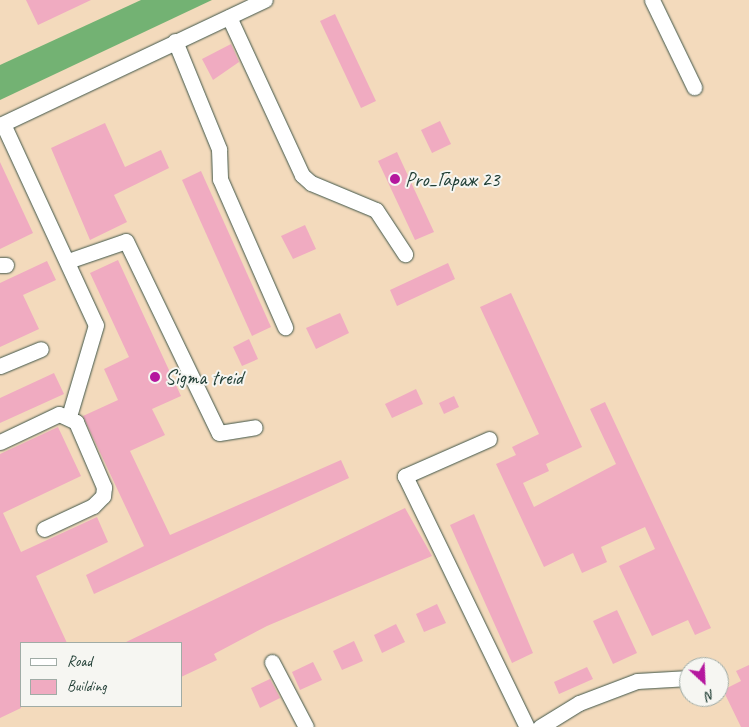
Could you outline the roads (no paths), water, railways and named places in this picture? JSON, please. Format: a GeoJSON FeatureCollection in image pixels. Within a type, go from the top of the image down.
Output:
{"type":"FeatureCollection","features":[{"type":"Feature","properties":{"kind":"street"},"geometry":{"type":"LineString","coordinates":[[44,529],[93,506],[103,496],[104,487],[69,416],[96,325],[68,261],[1,124],[265,0]]}},
{"type":"Feature","properties":{"kind":"street"},"geometry":{"type":"LineString","coordinates":[[652,0],[694,87]]}},
{"type":"Feature","properties":{"kind":"street"},"geometry":{"type":"LineString","coordinates":[[228,17],[302,176],[311,184],[376,210],[405,254]]}},
{"type":"Feature","properties":{"kind":"street"},"geometry":{"type":"LineString","coordinates":[[175,42],[219,150],[220,179],[286,327]]}},
{"type":"Feature","properties":{"kind":"street"},"geometry":{"type":"LineString","coordinates":[[68,261],[126,242],[219,433],[254,427]]}},
{"type":"Feature","properties":{"kind":"street"},"geometry":{"type":"LineString","coordinates":[[0,366],[41,349]]}},
{"type":"Feature","properties":{"kind":"street"},"geometry":{"type":"LineString","coordinates":[[0,442],[59,414],[69,416]]}},
{"type":"Feature","properties":{"kind":"street"},"geometry":{"type":"LineString","coordinates":[[489,439],[405,476],[527,727]]}},
{"type":"Feature","properties":{"kind":"street"},"geometry":{"type":"LineString","coordinates":[[272,662],[306,727]]}},
{"type":"Feature","properties":{"kind":"street"},"geometry":{"type":"LineString","coordinates":[[540,727],[579,703],[637,682],[679,679]]}},
{"type":"Feature","properties":{"kind":"place","name":"Pro_Гараж 23"},"geometry":{"type":"Point","coordinates":[395,179]}},
{"type":"Feature","properties":{"kind":"place","name":"Sigma treid"},"geometry":{"type":"Point","coordinates":[155,377]}}]}
